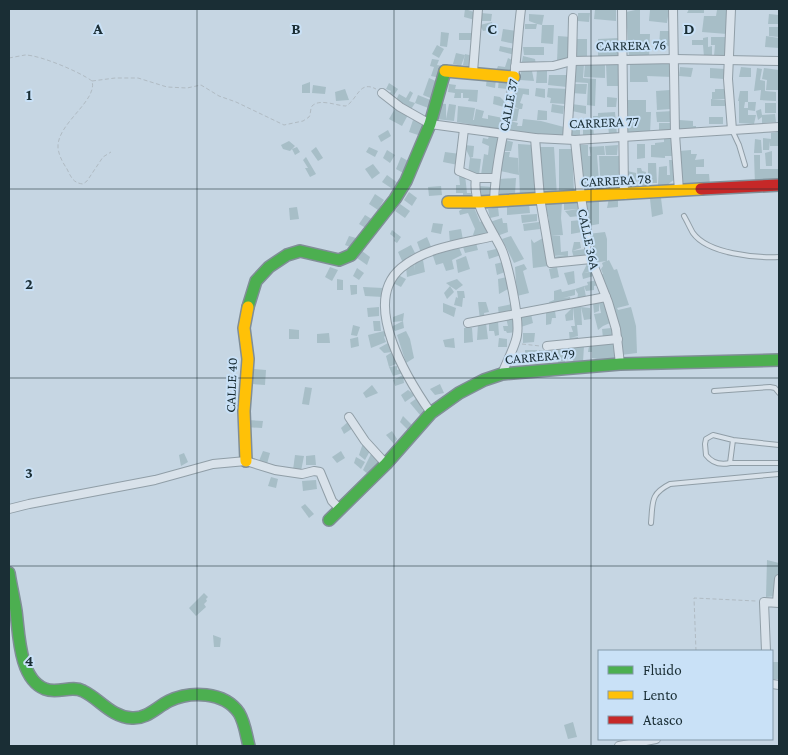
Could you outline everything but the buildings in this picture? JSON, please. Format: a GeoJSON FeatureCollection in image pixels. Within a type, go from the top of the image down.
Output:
{"type":"FeatureCollection","features":[{"type":"Feature","properties":{"kind":"street"},"geometry":{"type":"LineString","coordinates":[[473,72],[478,9]]}},
{"type":"Feature","properties":{"kind":"street","name":"CALLE 37"},"geometry":{"type":"LineString","coordinates":[[494,200],[495,178],[502,134],[515,72],[520,9]]}},
{"type":"Feature","properties":{"kind":"street"},"geometry":{"type":"LineString","coordinates":[[622,9],[624,195]]}},
{"type":"Feature","properties":{"kind":"street"},"geometry":{"type":"LineString","coordinates":[[673,9],[675,134],[679,191]]}},
{"type":"Feature","properties":{"kind":"street"},"geometry":{"type":"LineString","coordinates":[[731,9],[729,98],[732,130]]}},
{"type":"Feature","properties":{"kind":"street","name":"CALLE 36A"},"geometry":{"type":"LineString","coordinates":[[573,18],[571,140],[591,259],[606,297],[618,338],[620,364]]}},
{"type":"Feature","properties":{"kind":"street","name":"CARRERA 76"},"geometry":{"type":"LineString","coordinates":[[515,72],[572,62],[675,59],[779,61]]}},
{"type":"Feature","properties":{"kind":"street"},"geometry":{"type":"LineString","coordinates":[[430,124],[445,70],[515,72]]}},
{"type":"Feature","properties":{"kind":"street","name":"CARRERA 77"},"geometry":{"type":"LineString","coordinates":[[382,93],[400,107],[430,124],[535,138],[571,140],[779,127]]}},
{"type":"Feature","properties":{"kind":"street","name":"CALLE 40"},"geometry":{"type":"LineString","coordinates":[[246,461],[244,411],[248,359],[244,328],[249,302],[256,281],[269,268],[287,255],[300,251],[339,260],[351,256],[395,199],[416,159],[430,124]]}},
{"type":"Feature","properties":{"kind":"street"},"geometry":{"type":"LineString","coordinates":[[464,129],[459,168],[462,173],[476,178],[495,178]]}},
{"type":"Feature","properties":{"kind":"street"},"geometry":{"type":"LineString","coordinates":[[535,138],[540,198],[551,263],[591,259]]}},
{"type":"Feature","properties":{"kind":"street"},"geometry":{"type":"LineString","coordinates":[[476,178],[475,193],[502,250],[517,314],[518,335],[502,374]]}},
{"type":"Feature","properties":{"kind":"street","name":"CARRERA 78"},"geometry":{"type":"LineString","coordinates":[[451,202],[624,195],[779,185]]}},
{"type":"Feature","properties":{"kind":"street"},"geometry":{"type":"LineString","coordinates":[[431,413],[399,359],[387,326],[386,292],[392,277],[401,268],[414,260],[449,246],[494,236]]}},
{"type":"Feature","properties":{"kind":"street"},"geometry":{"type":"LineString","coordinates":[[468,323],[606,297]]}},
{"type":"Feature","properties":{"kind":"street"},"geometry":{"type":"LineString","coordinates":[[547,346],[618,338]]}},
{"type":"Feature","properties":{"kind":"street","name":"CARRERA 79"},"geometry":{"type":"LineString","coordinates":[[329,520],[386,464],[431,413],[459,393],[484,380],[502,374],[620,364],[779,360]]}},
{"type":"Feature","properties":{"kind":"street"},"geometry":{"type":"LineString","coordinates":[[349,417],[365,442],[386,464]]}},
{"type":"Feature","properties":{"kind":"street"},"geometry":{"type":"LineString","coordinates":[[9,510],[29,504],[155,480],[213,464],[246,461],[275,470],[302,474],[320,472],[332,501],[340,509]]}},
{"type":"Feature","properties":{"kind":"street"},"geometry":{"type":"LineString","coordinates":[[9,573],[20,650],[25,666],[36,682],[44,689],[56,691],[76,688],[82,690],[111,712],[131,718],[148,714],[168,701],[183,695],[206,694],[217,698],[237,711],[249,746]]}},
{"type":"Feature","properties":{"kind":"street"},"geometry":{"type":"LineString","coordinates":[[766,650],[764,602],[778,602],[779,578]]}},
{"type":"Feature","properties":{"kind":"street"},"geometry":{"type":"LineString","coordinates":[[619,746],[651,740]]}},
{"type":"Feature","properties":{"kind":"lane"},"geometry":{"type":"LineString","coordinates":[[732,130],[745,166]]}},
{"type":"Feature","properties":{"kind":"lane"},"geometry":{"type":"LineString","coordinates":[[684,216],[694,234],[706,244],[737,254],[779,257]]}},
{"type":"Feature","properties":{"kind":"lane"},"geometry":{"type":"LineString","coordinates":[[714,390],[770,387],[775,388],[779,393]]}},
{"type":"Feature","properties":{"kind":"lane"},"geometry":{"type":"LineString","coordinates":[[779,445],[733,440],[713,435],[706,439],[705,444],[706,455],[713,462],[725,464],[779,463]]}},
{"type":"Feature","properties":{"kind":"lane"},"geometry":{"type":"LineString","coordinates":[[730,463],[733,440]]}},
{"type":"Feature","properties":{"kind":"lane"},"geometry":{"type":"LineString","coordinates":[[651,523],[654,497],[662,488],[670,484],[779,474]]}},
{"type":"Feature","properties":{"kind":"path"},"geometry":{"type":"LineString","coordinates":[[9,58],[26,55],[45,60],[67,68],[92,81],[138,78],[168,88],[187,88],[201,85],[218,96],[236,102],[284,125],[309,118],[314,104],[346,106],[350,104],[365,86],[371,86],[382,93]]}},
{"type":"Feature","properties":{"kind":"path"},"geometry":{"type":"LineString","coordinates":[[92,81],[94,85],[91,94],[60,136],[58,147],[60,156],[73,181],[83,184],[92,176],[103,157],[111,152]]}},
{"type":"Feature","properties":{"kind":"path"},"geometry":{"type":"LineString","coordinates":[[518,335],[520,343],[525,346],[547,346]]}},
{"type":"Feature","properties":{"kind":"path"},"geometry":{"type":"LineString","coordinates":[[696,650],[694,598],[764,602]]}},
{"type":"Feature","properties":{"kind":"traffic: fast"},"geometry":{"type":"LineString","coordinates":[[248,307],[256,281],[269,267],[287,255],[300,251],[339,260],[351,255],[395,199],[406,181],[430,124],[445,71]]}},
{"type":"Feature","properties":{"kind":"traffic: fast"},"geometry":{"type":"LineString","coordinates":[[329,520],[386,464],[431,413],[459,393],[484,380],[502,374],[620,364],[779,360]]}},
{"type":"Feature","properties":{"kind":"traffic: fast"},"geometry":{"type":"LineString","coordinates":[[9,573],[22,654],[25,666],[36,684],[54,691],[79,689],[118,714],[132,718],[147,715],[177,698],[196,695],[216,697],[225,700],[239,713],[249,746]]}},
{"type":"Feature","properties":{"kind":"traffic: slow"},"geometry":{"type":"LineString","coordinates":[[445,71],[514,77]]}},
{"type":"Feature","properties":{"kind":"traffic: slow"},"geometry":{"type":"LineString","coordinates":[[448,202],[479,202],[701,189]]}},
{"type":"Feature","properties":{"kind":"traffic: slow"},"geometry":{"type":"LineString","coordinates":[[246,461],[244,411],[248,359],[244,328],[248,307]]}},
{"type":"Feature","properties":{"kind":"traffic: jam"},"geometry":{"type":"LineString","coordinates":[[701,189],[779,185]]}}]}
